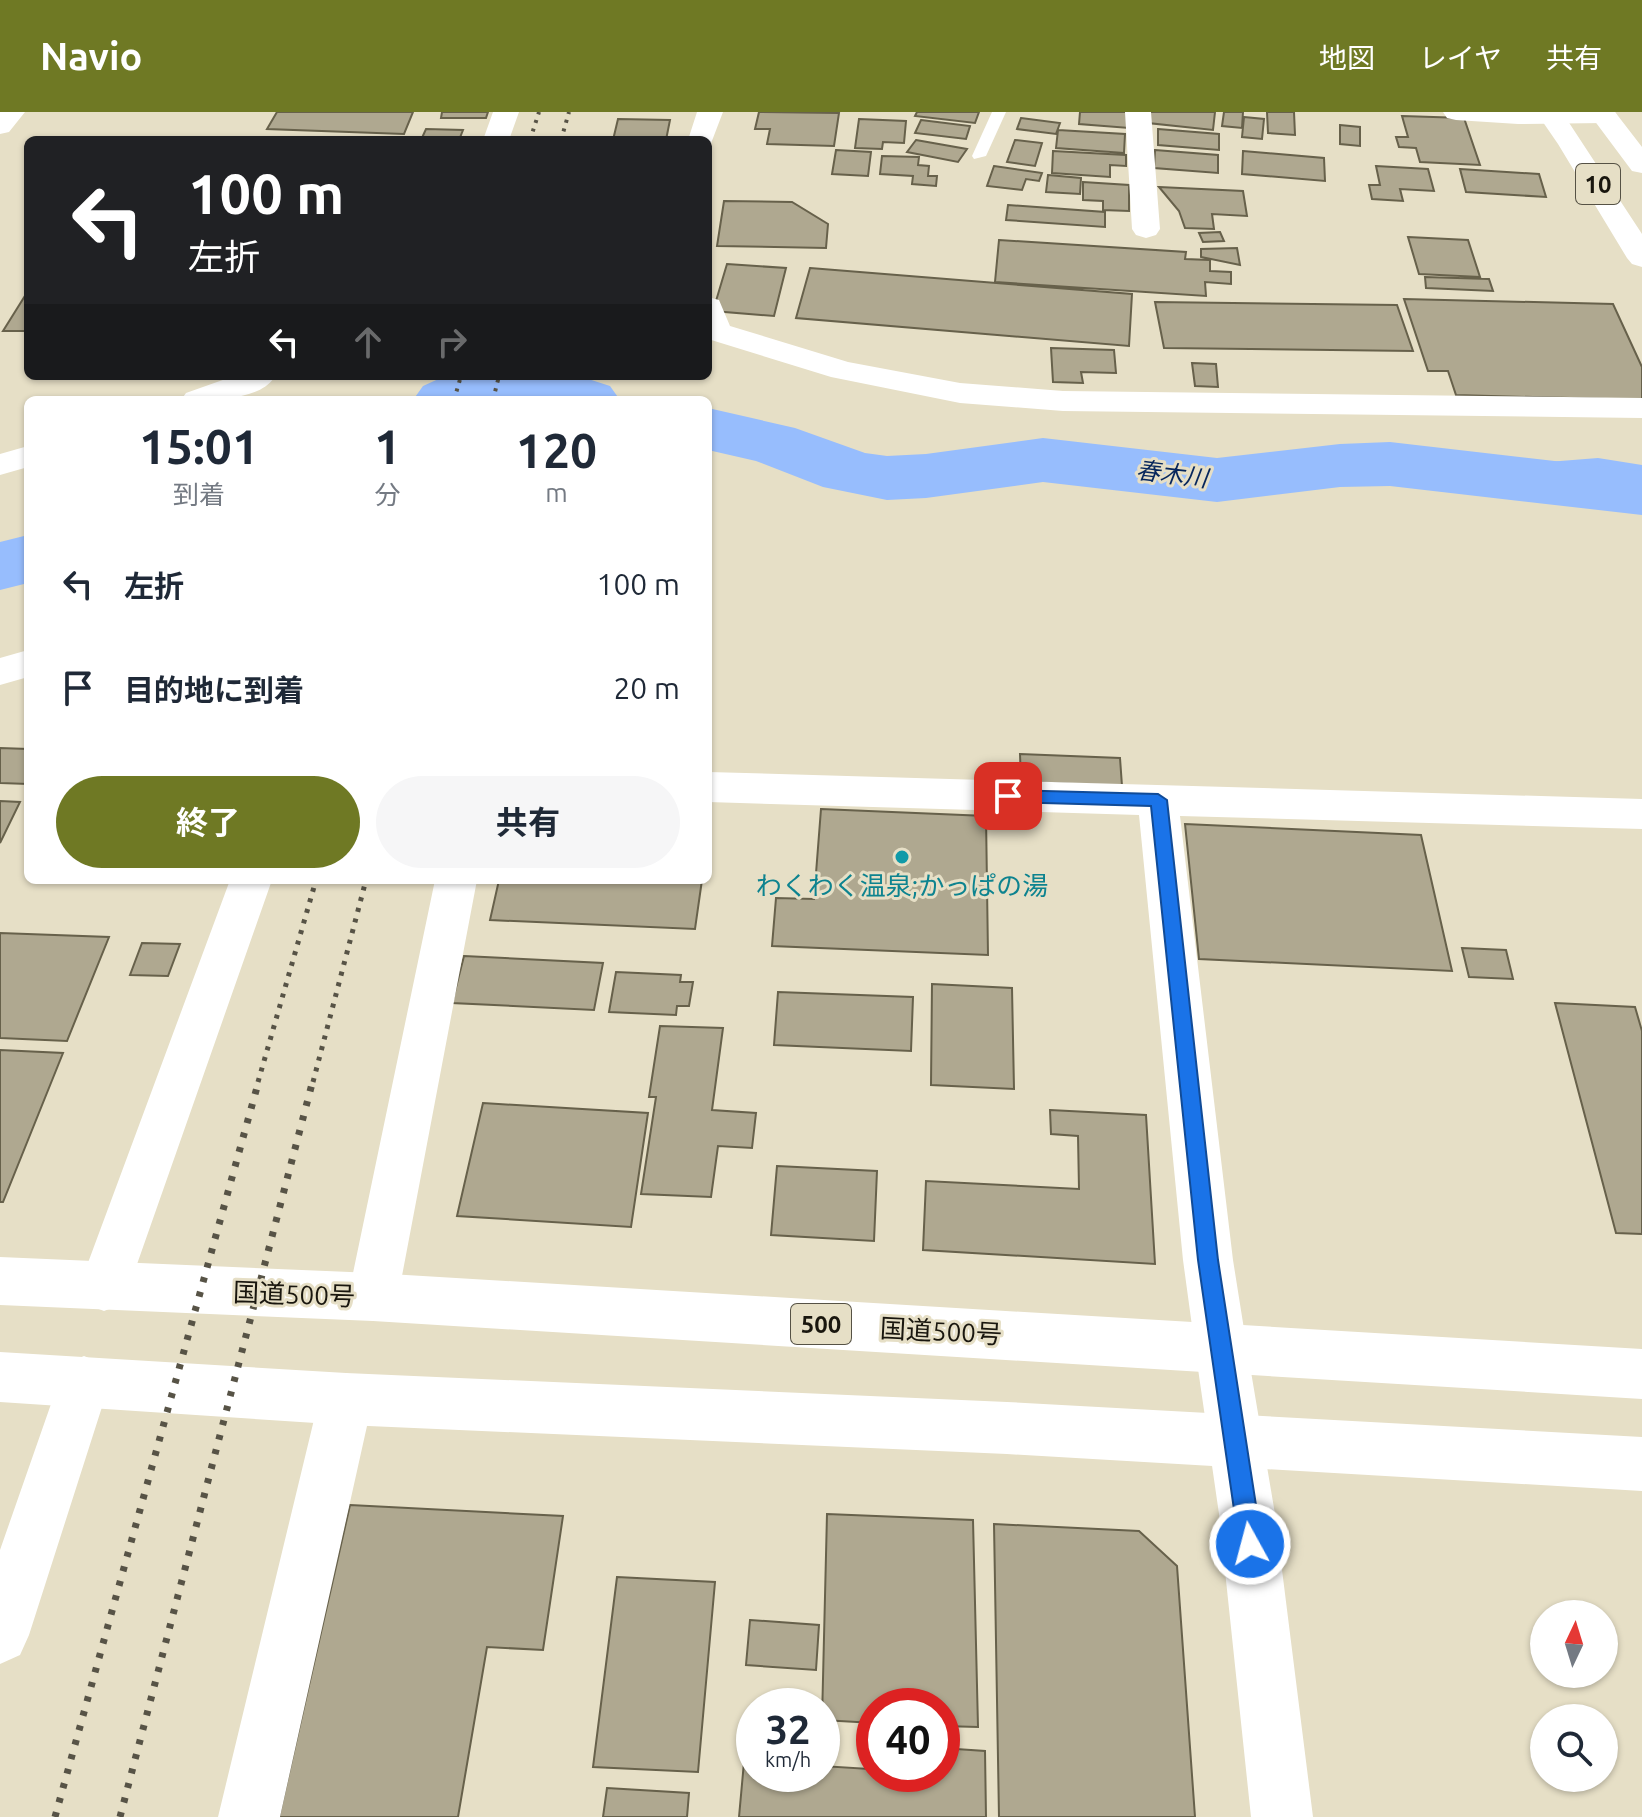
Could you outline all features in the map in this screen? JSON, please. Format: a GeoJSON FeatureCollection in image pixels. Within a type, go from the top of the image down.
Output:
{"type":"FeatureCollection","features":[{"type":"Feature","properties":{"kind":"main road"},"geometry":{"type":"LineString","coordinates":[[0,126],[12,112]]}},
{"type":"Feature","properties":{"kind":"main road"},"geometry":{"type":"LineString","coordinates":[[497,136],[506,112]]}},
{"type":"Feature","properties":{"kind":"main road"},"geometry":{"type":"LineString","coordinates":[[702,136],[710,112]]}},
{"type":"Feature","properties":{"kind":"main road"},"geometry":{"type":"LineString","coordinates":[[1138,112],[1146,229]]}},
{"type":"Feature","properties":{"kind":"main road"},"geometry":{"type":"LineString","coordinates":[[1456,112],[1602,114]]}},
{"type":"Feature","properties":{"kind":"main road","name":"10"},"geometry":{"type":"LineString","coordinates":[[1551,114],[1642,258]]}},
{"type":"Feature","properties":{"kind":"main road","name":"10"},"geometry":{"type":"LineString","coordinates":[[1602,114],[1642,165]]}},
{"type":"Feature","properties":{"kind":"main road"},"geometry":{"type":"LineString","coordinates":[[712,318],[717,332],[842,370],[960,393],[1063,401],[1642,408]]}},
{"type":"Feature","properties":{"kind":"main road"},"geometry":{"type":"LineString","coordinates":[[214,396],[262,385]]}},
{"type":"Feature","properties":{"kind":"main road"},"geometry":{"type":"LineString","coordinates":[[0,465],[24,457]]}},
{"type":"Feature","properties":{"kind":"main road"},"geometry":{"type":"LineString","coordinates":[[0,672],[24,664]]}},
{"type":"Feature","properties":{"kind":"main road"},"geometry":{"type":"LineString","coordinates":[[712,787],[1642,814]]}},
{"type":"Feature","properties":{"kind":"main road"},"geometry":{"type":"LineString","coordinates":[[1158,800],[1208,1260],[1236,1441],[1282,1817]]}},
{"type":"Feature","properties":{"kind":"main road"},"geometry":{"type":"LineString","coordinates":[[104,1287],[250,884]]}},
{"type":"Feature","properties":{"kind":"main road"},"geometry":{"type":"LineString","coordinates":[[373,1297],[455,884]]}},
{"type":"Feature","properties":{"kind":"main road","name":"国道500号"},"geometry":{"type":"LineString","coordinates":[[0,1281],[373,1297],[1642,1374]]}},
{"type":"Feature","properties":{"kind":"main road"},"geometry":{"type":"LineString","coordinates":[[0,1377],[346,1399],[1236,1441],[1642,1464]]}},
{"type":"Feature","properties":{"kind":"main road"},"geometry":{"type":"LineString","coordinates":[[0,1635],[84,1382]]}},
{"type":"Feature","properties":{"kind":"main road"},"geometry":{"type":"LineString","coordinates":[[249,1817],[346,1399]]}},
{"type":"Feature","properties":{"kind":"lane"},"geometry":{"type":"LineString","coordinates":[[979,156],[999,112]]}},
{"type":"Feature","properties":{"kind":"water"},"geometry":{"type":"Polygon","coordinates":[[[1598,458],[1642,465],[1642,513],[1523,485],[1535,463],[1598,458]]]}},
{"type":"Feature","properties":{"kind":"building"},"geometry":{"type":"Polygon","coordinates":[[[277,112],[413,112],[404,134],[267,129],[277,112]]]}},
{"type":"Feature","properties":{"kind":"building"},"geometry":{"type":"Polygon","coordinates":[[[442,112],[488,112],[486,118],[441,118],[442,112]]]}},
{"type":"Feature","properties":{"kind":"building"},"geometry":{"type":"Polygon","coordinates":[[[759,112],[839,113],[834,146],[767,144],[770,129],[755,129],[759,112]]]}},
{"type":"Feature","properties":{"kind":"building"},"geometry":{"type":"Polygon","coordinates":[[[917,112],[979,112],[975,123],[915,116],[917,112]]]}},
{"type":"Feature","properties":{"kind":"building"},"geometry":{"type":"Polygon","coordinates":[[[1080,112],[1131,112],[1129,128],[1079,124],[1080,112]]]}},
{"type":"Feature","properties":{"kind":"building"},"geometry":{"type":"Polygon","coordinates":[[[1150,112],[1215,112],[1213,130],[1148,123],[1150,112]]]}},
{"type":"Feature","properties":{"kind":"building"},"geometry":{"type":"Polygon","coordinates":[[[1224,112],[1243,112],[1242,128],[1222,126],[1224,112]]]}},
{"type":"Feature","properties":{"kind":"building"},"geometry":{"type":"Polygon","coordinates":[[[1267,112],[1294,112],[1295,135],[1268,133],[1267,112]]]}},
{"type":"Feature","properties":{"kind":"building"},"geometry":{"type":"Polygon","coordinates":[[[1402,116],[1464,118],[1480,165],[1420,162],[1416,148],[1399,147],[1396,137],[1408,137],[1402,116]]]}},
{"type":"Feature","properties":{"kind":"building"},"geometry":{"type":"Polygon","coordinates":[[[1244,117],[1264,119],[1262,139],[1242,137],[1244,117]]]}},
{"type":"Feature","properties":{"kind":"building"},"geometry":{"type":"Polygon","coordinates":[[[1021,118],[1060,123],[1056,134],[1017,129],[1021,118]]]}},
{"type":"Feature","properties":{"kind":"building"},"geometry":{"type":"Polygon","coordinates":[[[618,119],[670,120],[667,136],[614,136],[618,119]]]}},
{"type":"Feature","properties":{"kind":"building"},"geometry":{"type":"Polygon","coordinates":[[[859,119],[906,121],[904,143],[883,142],[882,149],[855,148],[859,119]]]}},
{"type":"Feature","properties":{"kind":"building"},"geometry":{"type":"Polygon","coordinates":[[[921,120],[970,126],[966,139],[915,133],[921,120]]]}},
{"type":"Feature","properties":{"kind":"building"},"geometry":{"type":"Polygon","coordinates":[[[1340,125],[1360,127],[1360,146],[1340,144],[1340,125]]]}},
{"type":"Feature","properties":{"kind":"building"},"geometry":{"type":"Polygon","coordinates":[[[426,129],[463,130],[461,136],[423,136],[426,129]]]}},
{"type":"Feature","properties":{"kind":"building"},"geometry":{"type":"Polygon","coordinates":[[[1158,129],[1219,134],[1219,150],[1158,145],[1158,129]]]}},
{"type":"Feature","properties":{"kind":"building"},"geometry":{"type":"Polygon","coordinates":[[[1058,130],[1125,134],[1124,153],[1056,148],[1058,130]]]}},
{"type":"Feature","properties":{"kind":"building"},"geometry":{"type":"Polygon","coordinates":[[[916,140],[967,149],[958,162],[907,152],[916,140]]]}},
{"type":"Feature","properties":{"kind":"building"},"geometry":{"type":"Polygon","coordinates":[[[1015,140],[1042,143],[1035,166],[1007,162],[1015,140]]]}},
{"type":"Feature","properties":{"kind":"building"},"geometry":{"type":"Polygon","coordinates":[[[836,150],[871,152],[868,176],[832,174],[836,150]]]}},
{"type":"Feature","properties":{"kind":"building"},"geometry":{"type":"Polygon","coordinates":[[[1155,150],[1218,155],[1218,173],[1154,168],[1155,150]]]}},
{"type":"Feature","properties":{"kind":"building"},"geometry":{"type":"Polygon","coordinates":[[[1053,151],[1126,155],[1126,166],[1110,165],[1110,177],[1052,173],[1053,151]]]}},
{"type":"Feature","properties":{"kind":"building"},"geometry":{"type":"Polygon","coordinates":[[[1243,151],[1324,158],[1325,181],[1242,174],[1243,151]]]}},
{"type":"Feature","properties":{"kind":"building"},"geometry":{"type":"Polygon","coordinates":[[[882,156],[919,157],[918,165],[929,166],[928,176],[937,176],[936,186],[912,184],[913,176],[880,174],[882,156]]]}},
{"type":"Feature","properties":{"kind":"building"},"geometry":{"type":"Polygon","coordinates":[[[994,166],[1042,173],[1039,181],[1026,179],[1022,190],[987,186],[994,166]]]}},
{"type":"Feature","properties":{"kind":"building"},"geometry":{"type":"Polygon","coordinates":[[[1376,166],[1428,169],[1434,191],[1400,189],[1403,201],[1372,199],[1369,185],[1380,185],[1376,166]]]}},
{"type":"Feature","properties":{"kind":"building"},"geometry":{"type":"Polygon","coordinates":[[[1460,169],[1539,174],[1546,197],[1466,192],[1460,169]]]}},
{"type":"Feature","properties":{"kind":"building"},"geometry":{"type":"Polygon","coordinates":[[[1048,175],[1081,178],[1080,194],[1046,192],[1048,175]]]}},
{"type":"Feature","properties":{"kind":"building"},"geometry":{"type":"Polygon","coordinates":[[[1083,182],[1129,185],[1129,211],[1103,210],[1103,201],[1083,200],[1083,182]]]}},
{"type":"Feature","properties":{"kind":"building"},"geometry":{"type":"Polygon","coordinates":[[[1159,187],[1243,191],[1247,216],[1212,214],[1214,229],[1185,228],[1179,211],[1159,187]]]}},
{"type":"Feature","properties":{"kind":"building"},"geometry":{"type":"Polygon","coordinates":[[[724,201],[792,202],[828,224],[826,248],[717,246],[724,201]]]}},
{"type":"Feature","properties":{"kind":"building"},"geometry":{"type":"Polygon","coordinates":[[[1008,205],[1105,212],[1105,227],[1006,220],[1008,205]]]}},
{"type":"Feature","properties":{"kind":"building"},"geometry":{"type":"Polygon","coordinates":[[[1220,232],[1224,241],[1203,242],[1199,233],[1220,232]]]}},
{"type":"Feature","properties":{"kind":"building"},"geometry":{"type":"Polygon","coordinates":[[[1408,237],[1468,240],[1480,277],[1419,274],[1408,237]]]}},
{"type":"Feature","properties":{"kind":"building"},"geometry":{"type":"Polygon","coordinates":[[[999,240],[1186,252],[1185,259],[1210,260],[1210,271],[1231,272],[1231,284],[1205,282],[1206,296],[995,282],[999,240]]]}},
{"type":"Feature","properties":{"kind":"building"},"geometry":{"type":"Polygon","coordinates":[[[1237,248],[1240,265],[1201,257],[1201,249],[1237,248]]]}},
{"type":"Feature","properties":{"kind":"building"},"geometry":{"type":"Polygon","coordinates":[[[727,264],[786,268],[774,316],[713,311],[727,264]]]}},
{"type":"Feature","properties":{"kind":"building"},"geometry":{"type":"Polygon","coordinates":[[[810,268],[1132,294],[1129,346],[796,318],[810,268]]]}},
{"type":"Feature","properties":{"kind":"building"},"geometry":{"type":"Polygon","coordinates":[[[1425,277],[1489,279],[1493,291],[1426,288],[1425,277]]]}},
{"type":"Feature","properties":{"kind":"building"},"geometry":{"type":"Polygon","coordinates":[[[24,297],[24,331],[3,331],[24,297]]]}},
{"type":"Feature","properties":{"kind":"building"},"geometry":{"type":"Polygon","coordinates":[[[1404,299],[1613,304],[1642,367],[1642,400],[1456,395],[1448,371],[1428,371],[1404,299]]]}},
{"type":"Feature","properties":{"kind":"building"},"geometry":{"type":"Polygon","coordinates":[[[1155,302],[1397,305],[1413,351],[1164,348],[1155,302]]]}},
{"type":"Feature","properties":{"kind":"building"},"geometry":{"type":"Polygon","coordinates":[[[1051,348],[1114,350],[1116,373],[1081,372],[1083,383],[1053,382],[1051,348]]]}},
{"type":"Feature","properties":{"kind":"building"},"geometry":{"type":"Polygon","coordinates":[[[1192,363],[1216,364],[1218,387],[1195,386],[1192,363]]]}},
{"type":"Feature","properties":{"kind":"building"},"geometry":{"type":"Polygon","coordinates":[[[0,748],[24,749],[24,784],[0,783],[0,748]]]}},
{"type":"Feature","properties":{"kind":"building"},"geometry":{"type":"Polygon","coordinates":[[[1020,754],[1120,758],[1122,786],[1021,782],[1020,754]]]}},
{"type":"Feature","properties":{"kind":"building"},"geometry":{"type":"Polygon","coordinates":[[[0,801],[20,802],[0,843],[0,801]]]}},
{"type":"Feature","properties":{"kind":"building","name":"わくわく温泉;かっぱの湯"},"geometry":{"type":"Polygon","coordinates":[[[821,809],[986,816],[988,955],[772,946],[776,898],[814,899],[821,809]]]}},
{"type":"Feature","properties":{"kind":"building"},"geometry":{"type":"Polygon","coordinates":[[[1185,824],[1421,835],[1452,971],[1199,959],[1185,824]]]}},
{"type":"Feature","properties":{"kind":"building"},"geometry":{"type":"Polygon","coordinates":[[[498,884],[701,884],[695,929],[490,920],[498,884]]]}},
{"type":"Feature","properties":{"kind":"building"},"geometry":{"type":"Polygon","coordinates":[[[0,933],[109,937],[67,1041],[0,1038],[0,933]]]}},
{"type":"Feature","properties":{"kind":"building"},"geometry":{"type":"Polygon","coordinates":[[[142,943],[180,944],[168,976],[130,975],[142,943]]]}},
{"type":"Feature","properties":{"kind":"building"},"geometry":{"type":"Polygon","coordinates":[[[1462,948],[1506,950],[1513,979],[1469,977],[1462,948]]]}},
{"type":"Feature","properties":{"kind":"building"},"geometry":{"type":"Polygon","coordinates":[[[464,956],[603,963],[594,1010],[452,1003],[464,956]]]}},
{"type":"Feature","properties":{"kind":"building"},"geometry":{"type":"Polygon","coordinates":[[[616,972],[681,975],[680,982],[693,982],[689,1006],[677,1006],[676,1015],[609,1012],[616,972]]]}},
{"type":"Feature","properties":{"kind":"building"},"geometry":{"type":"Polygon","coordinates":[[[932,984],[1012,988],[1014,1089],[931,1085],[932,984]]]}},
{"type":"Feature","properties":{"kind":"building"},"geometry":{"type":"Polygon","coordinates":[[[778,992],[913,997],[911,1051],[774,1045],[778,992]]]}},
{"type":"Feature","properties":{"kind":"building"},"geometry":{"type":"Polygon","coordinates":[[[1555,1003],[1635,1007],[1642,1031],[1642,1234],[1616,1233],[1555,1003]]]}},
{"type":"Feature","properties":{"kind":"building"},"geometry":{"type":"Polygon","coordinates":[[[660,1026],[723,1028],[712,1110],[756,1113],[752,1148],[718,1146],[711,1197],[641,1194],[656,1097],[649,1097],[660,1026]]]}},
{"type":"Feature","properties":{"kind":"building"},"geometry":{"type":"Polygon","coordinates":[[[0,1050],[63,1053],[3,1202],[0,1202],[0,1050]]]}},
{"type":"Feature","properties":{"kind":"building"},"geometry":{"type":"Polygon","coordinates":[[[483,1103],[648,1113],[631,1227],[457,1216],[483,1103]]]}},
{"type":"Feature","properties":{"kind":"building"},"geometry":{"type":"Polygon","coordinates":[[[1050,1110],[1146,1115],[1155,1264],[923,1250],[926,1181],[1079,1189],[1078,1136],[1051,1134],[1050,1110]]]}},
{"type":"Feature","properties":{"kind":"building"},"geometry":{"type":"Polygon","coordinates":[[[777,1166],[877,1171],[874,1241],[771,1235],[777,1166]]]}},
{"type":"Feature","properties":{"kind":"building"},"geometry":{"type":"Polygon","coordinates":[[[350,1505],[563,1516],[543,1650],[487,1647],[458,1817],[279,1817],[350,1505]]]}},
{"type":"Feature","properties":{"kind":"building"},"geometry":{"type":"Polygon","coordinates":[[[827,1514],[973,1520],[978,1727],[960,1726],[960,1688],[856,1688],[856,1722],[840,1721],[840,1688],[823,1688],[827,1514]]]}},
{"type":"Feature","properties":{"kind":"building"},"geometry":{"type":"Polygon","coordinates":[[[994,1524],[1139,1531],[1177,1566],[1195,1817],[999,1817],[994,1524]]]}},
{"type":"Feature","properties":{"kind":"building"},"geometry":{"type":"Polygon","coordinates":[[[617,1577],[715,1582],[698,1772],[593,1767],[617,1577]]]}},
{"type":"Feature","properties":{"kind":"building"},"geometry":{"type":"Polygon","coordinates":[[[750,1620],[819,1625],[816,1670],[746,1665],[750,1620]]]}},
{"type":"Feature","properties":{"kind":"building"},"geometry":{"type":"Polygon","coordinates":[[[960,1749],[985,1751],[986,1817],[739,1817],[741,1792],[840,1792],[840,1767],[856,1768],[856,1792],[960,1792],[960,1749]]]}},
{"type":"Feature","properties":{"kind":"building"},"geometry":{"type":"Polygon","coordinates":[[[607,1788],[689,1793],[687,1817],[603,1817],[607,1788]]]}},
{"type":"Feature","properties":{"kind":"waterway","name":"春木川"},"geometry":{"type":"LineString","coordinates":[[456,396],[478,386],[545,387],[573,396]]}},
{"type":"Feature","properties":{"kind":"waterway","name":"春木川"},"geometry":{"type":"LineString","coordinates":[[712,430],[780,446],[848,471],[887,478],[926,476],[1043,460],[1217,480],[1340,466],[1390,464],[1642,493]]}},
{"type":"Feature","properties":{"kind":"waterway","name":"春木川"},"geometry":{"type":"LineString","coordinates":[[0,566],[24,560]]}},
{"type":"Feature","properties":{"kind":"railway"},"geometry":{"type":"LineString","coordinates":[[531,136],[539,112]]}},
{"type":"Feature","properties":{"kind":"railway"},"geometry":{"type":"LineString","coordinates":[[562,136],[569,112]]}},
{"type":"Feature","properties":{"kind":"railway"},"geometry":{"type":"LineString","coordinates":[[455,396],[460,380]]}},
{"type":"Feature","properties":{"kind":"railway"},"geometry":{"type":"LineString","coordinates":[[494,396],[498,380]]}},
{"type":"Feature","properties":{"kind":"railway"},"geometry":{"type":"LineString","coordinates":[[258,1082],[315,884]]}},
{"type":"Feature","properties":{"kind":"railway"},"geometry":{"type":"LineString","coordinates":[[313,1082],[365,884]]}},
{"type":"Feature","properties":{"kind":"railway"},"geometry":{"type":"LineString","coordinates":[[55,1817],[259,1080]]}},
{"type":"Feature","properties":{"kind":"railway"},"geometry":{"type":"LineString","coordinates":[[120,1817],[313,1080]]}},
{"type":"Feature","properties":{"kind":"place","name":"わくわく温泉;かっぱの湯"},"geometry":{"type":"Point","coordinates":[902,857]}},
{"type":"Feature","properties":{"kind":"route"},"geometry":{"type":"LineString","coordinates":[[1008,796],[1158,800],[1208,1260],[1250,1544]]}}]}
